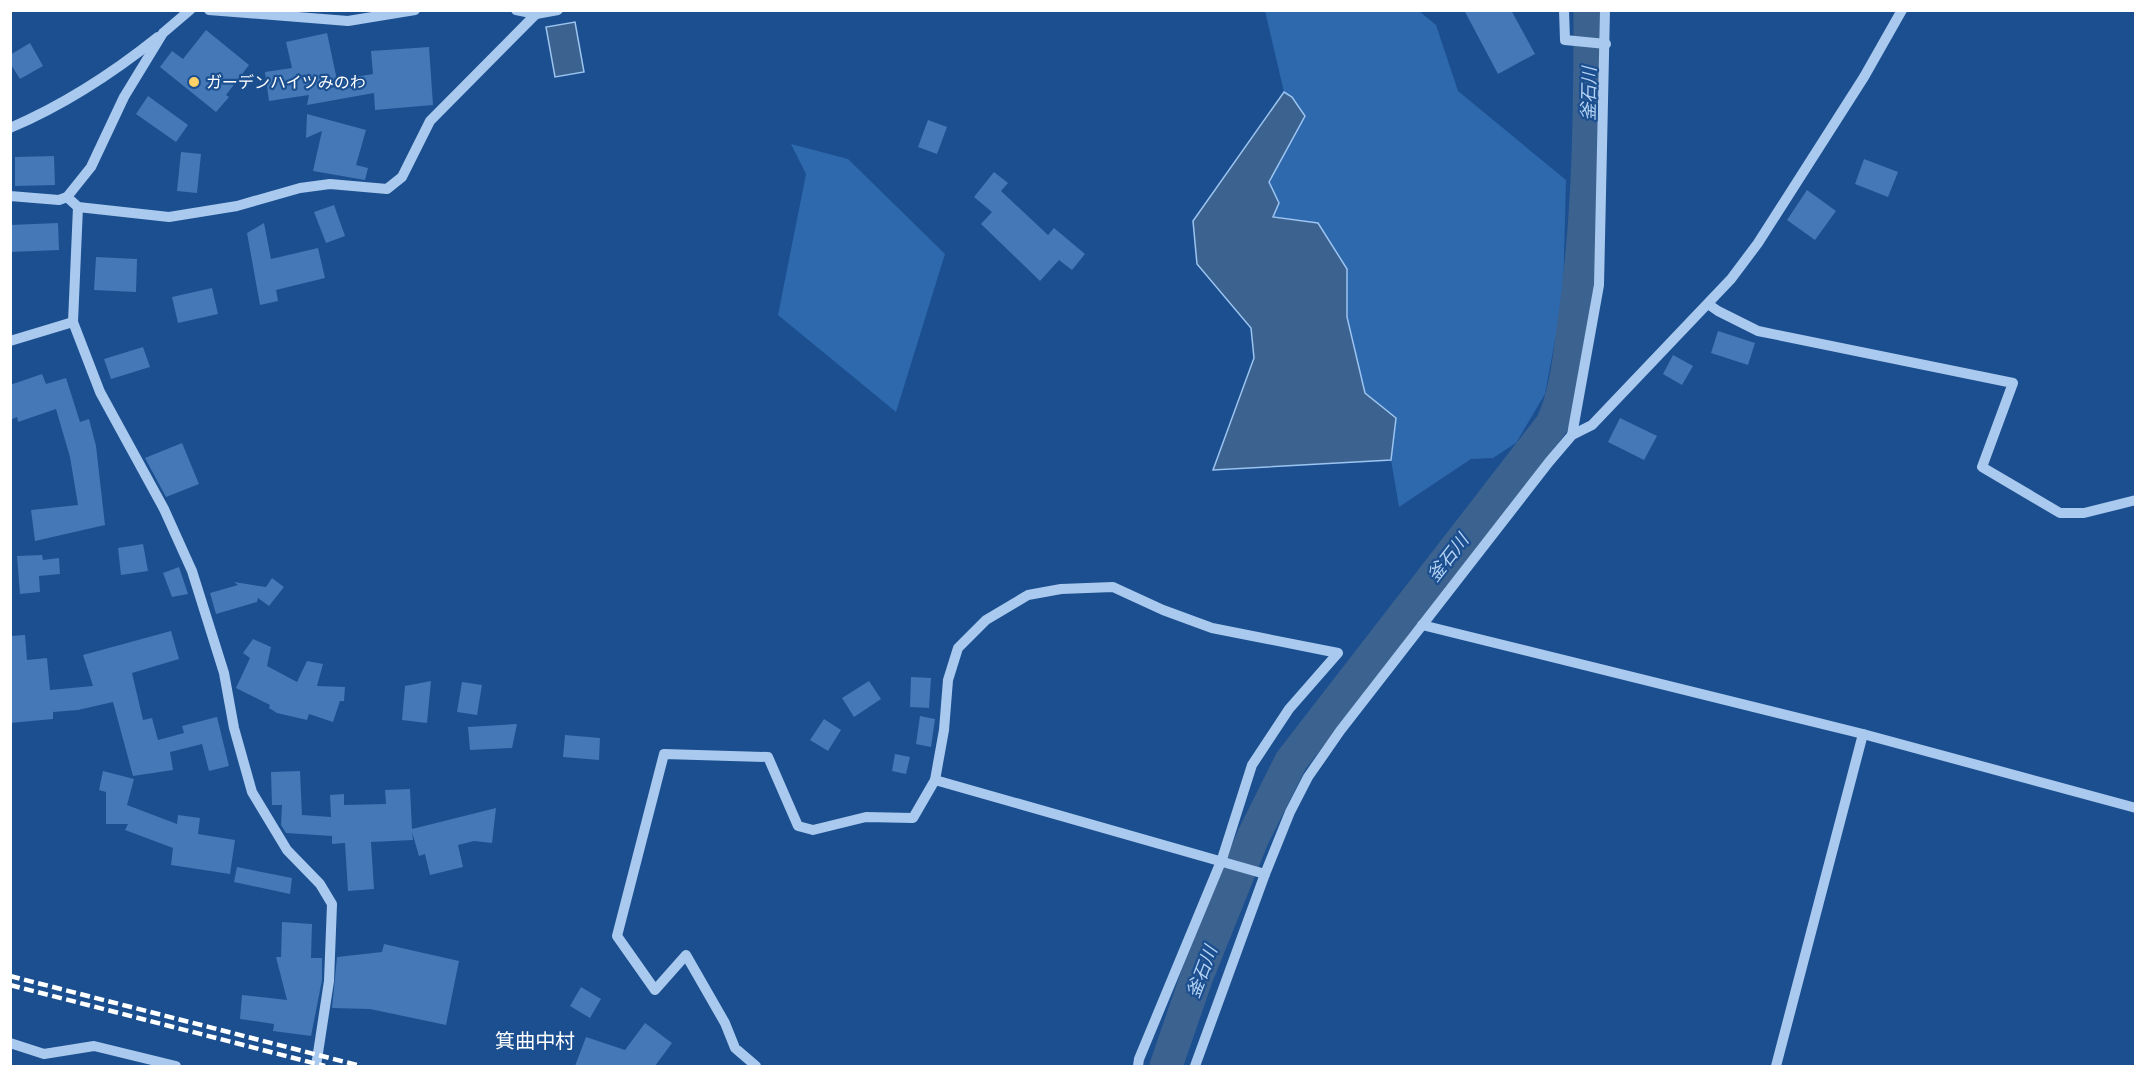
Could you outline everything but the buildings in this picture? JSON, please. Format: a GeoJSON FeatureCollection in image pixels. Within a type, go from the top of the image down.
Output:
{"type":"FeatureCollection","features":[{"type":"Feature","properties":{"kind":"street"},"geometry":{"type":"LineString","coordinates":[[10,128],[37,116],[88,86],[163,33],[190,10]]}},
{"type":"Feature","properties":{"kind":"street"},"geometry":{"type":"LineString","coordinates":[[209,10],[348,21],[415,10]]}},
{"type":"Feature","properties":{"kind":"street"},"geometry":{"type":"LineString","coordinates":[[516,10],[536,14],[558,10]]}},
{"type":"Feature","properties":{"kind":"street"},"geometry":{"type":"LineString","coordinates":[[1564,10],[1565,40],[1606,44]]}},
{"type":"Feature","properties":{"kind":"street"},"geometry":{"type":"LineString","coordinates":[[1572,435],[1599,285],[1605,10]]}},
{"type":"Feature","properties":{"kind":"street"},"geometry":{"type":"LineString","coordinates":[[1195,1066],[1265,874],[1290,812],[1308,777],[1340,731],[1572,435],[1592,424],[1708,304],[1758,243],[1864,77],[1902,10]]}},
{"type":"Feature","properties":{"kind":"street"},"geometry":{"type":"LineString","coordinates":[[67,197],[78,207],[169,217],[237,206],[300,188],[330,184],[387,189],[402,177],[430,121],[536,14]]}},
{"type":"Feature","properties":{"kind":"street"},"geometry":{"type":"LineString","coordinates":[[10,196],[59,200],[67,197],[91,167],[124,97],[163,33]]}},
{"type":"Feature","properties":{"kind":"street"},"geometry":{"type":"LineString","coordinates":[[78,207],[72,322],[100,392],[164,508],[192,571],[224,673],[234,728],[252,792],[287,850],[320,884],[332,904],[329,981],[316,1066]]}},
{"type":"Feature","properties":{"kind":"street"},"geometry":{"type":"LineString","coordinates":[[1708,304],[1758,332],[2013,383],[1982,467],[2060,513],[2084,513],[2136,500]]}},
{"type":"Feature","properties":{"kind":"street"},"geometry":{"type":"LineString","coordinates":[[10,341],[72,322]]}},
{"type":"Feature","properties":{"kind":"street"},"geometry":{"type":"LineString","coordinates":[[756,1066],[735,1048],[725,1023],[686,955],[655,990],[617,936],[664,754],[768,757],[798,826],[813,830],[866,817],[913,818],[935,780],[944,730],[948,680],[958,648],[986,620],[1028,595],[1061,589],[1113,587],[1163,610],[1212,628],[1338,653],[1289,709],[1252,765],[1225,860],[1139,1059],[1138,1066]]}},
{"type":"Feature","properties":{"kind":"street"},"geometry":{"type":"LineString","coordinates":[[1422,625],[1863,734],[2136,808]]}},
{"type":"Feature","properties":{"kind":"street"},"geometry":{"type":"LineString","coordinates":[[1776,1066],[1863,734]]}},
{"type":"Feature","properties":{"kind":"street"},"geometry":{"type":"LineString","coordinates":[[935,780],[1225,860],[1265,874]]}},
{"type":"Feature","properties":{"kind":"street"},"geometry":{"type":"LineString","coordinates":[[10,1043],[44,1054],[94,1046],[176,1066]]}},
{"type":"Feature","properties":{"kind":"shaded area"},"geometry":{"type":"Polygon","coordinates":[[[1265,11],[1419,11],[1436,25],[1458,91],[1566,180],[1563,297],[1545,394],[1516,443],[1493,458],[1471,459],[1399,507],[1391,460],[1396,419],[1365,393],[1347,317],[1347,269],[1273,218],[1279,203],[1269,182],[1305,116],[1292,97],[1284,92],[1265,11]]]}},
{"type":"Feature","properties":{"kind":"shaded area"},"geometry":{"type":"Polygon","coordinates":[[[575,22],[584,72],[555,77],[546,27],[575,22]]]}},
{"type":"Feature","properties":{"kind":"shaded area"},"geometry":{"type":"Polygon","coordinates":[[[1284,92],[1292,97],[1305,116],[1269,182],[1279,203],[1273,217],[1318,223],[1347,269],[1347,317],[1365,393],[1396,418],[1391,460],[1213,470],[1254,358],[1251,328],[1197,264],[1193,221],[1284,92]]]}},
{"type":"Feature","properties":{"kind":"shaded area"},"geometry":{"type":"Polygon","coordinates":[[[791,144],[848,159],[945,254],[896,412],[778,315],[806,174],[791,144]]]}},
{"type":"Feature","properties":{"kind":"waterway","name":"釜石川"},"geometry":{"type":"LineString","coordinates":[[1166,1066],[1197,976],[1253,837],[1291,761],[1552,424],[1557,412],[1569,361],[1583,244],[1589,127],[1590,10]]}},
{"type":"Feature","properties":{"kind":"railway"},"geometry":{"type":"LineString","coordinates":[[10,976],[361,1066]]}},
{"type":"Feature","properties":{"kind":"railway"},"geometry":{"type":"LineString","coordinates":[[10,985],[325,1066]]}},
{"type":"Feature","properties":{"kind":"place","name":"ガーデンハイツみのわ"},"geometry":{"type":"Point","coordinates":[194,82]}},
{"type":"Feature","properties":{"kind":"district","name":"箕曲中村"},"geometry":{"type":"Point","coordinates":[535,1041]}}]}
